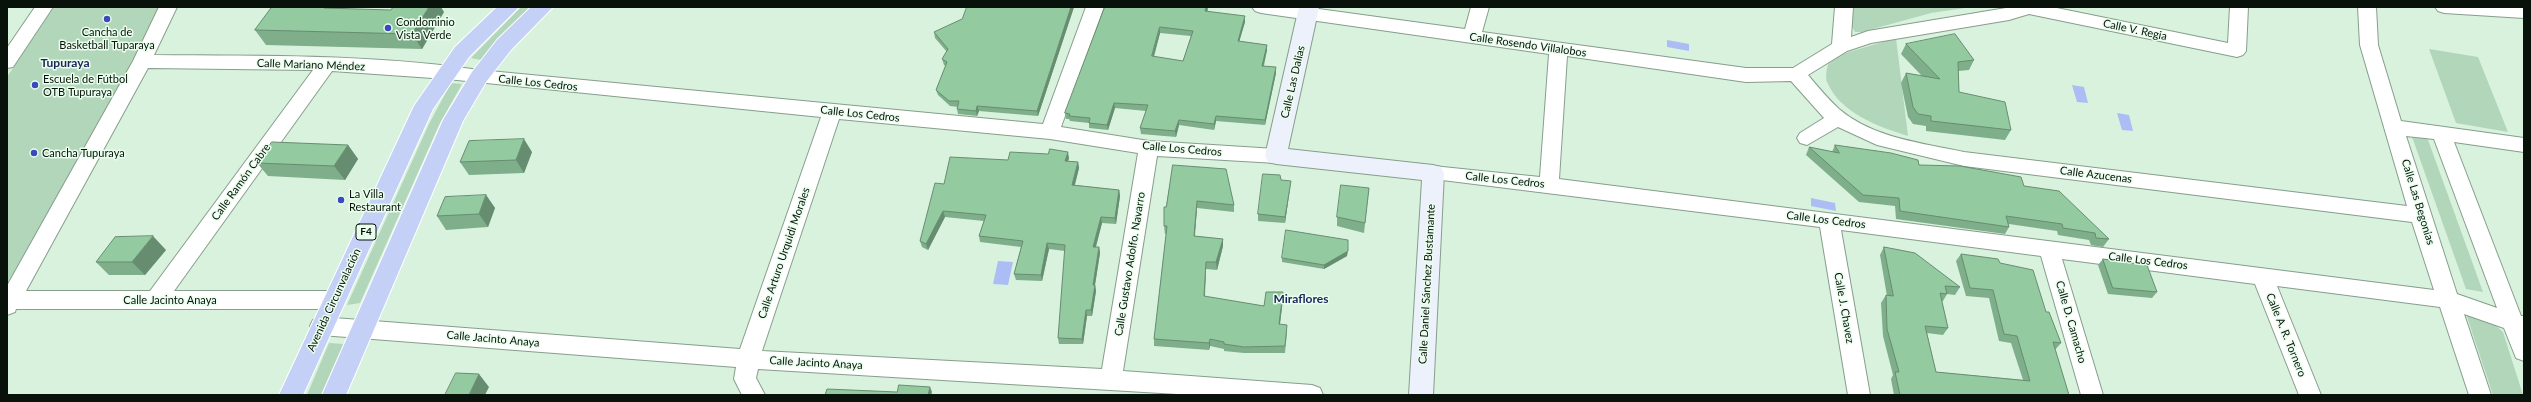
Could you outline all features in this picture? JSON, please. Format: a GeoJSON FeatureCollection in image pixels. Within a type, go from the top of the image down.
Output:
{"type":"FeatureCollection","features":[{"type":"Feature","properties":{"kind":"highway","name":"Avenida Circunvalación"},"geometry":{"type":"LineString","coordinates":[[291,395],[321,326],[424,106],[462,52],[509,7]]}},
{"type":"Feature","properties":{"kind":"highway"},"geometry":{"type":"LineString","coordinates":[[334,395],[452,120],[479,77],[504,45],[543,7]]}},
{"type":"Feature","properties":{"kind":"street"},"geometry":{"type":"LineString","coordinates":[[7,62],[44,7]]}},
{"type":"Feature","properties":{"kind":"street"},"geometry":{"type":"LineString","coordinates":[[8,302],[142,61],[168,7]]}},
{"type":"Feature","properties":{"kind":"street"},"geometry":{"type":"LineString","coordinates":[[1050,132],[1094,7]]}},
{"type":"Feature","properties":{"kind":"street","name":"Calle Rosendo Villalobos"},"geometry":{"type":"LineString","coordinates":[[1261,7],[1308,11],[1472,37],[1746,75],[1796,74]]}},
{"type":"Feature","properties":{"kind":"street"},"geometry":{"type":"LineString","coordinates":[[1472,37],[1480,7]]}},
{"type":"Feature","properties":{"kind":"street"},"geometry":{"type":"LineString","coordinates":[[1841,47],[1844,7]]}},
{"type":"Feature","properties":{"kind":"street","name":"Calle V. Regia"},"geometry":{"type":"LineString","coordinates":[[2033,8],[2238,51],[2239,7]]}},
{"type":"Feature","properties":{"kind":"street","name":"Calle Las Begonias"},"geometry":{"type":"LineString","coordinates":[[2367,7],[2369,45],[2395,127],[2420,214],[2480,395]]}},
{"type":"Feature","properties":{"kind":"street"},"geometry":{"type":"LineString","coordinates":[[2444,7],[2524,12]]}},
{"type":"Feature","properties":{"kind":"street"},"geometry":{"type":"LineString","coordinates":[[1796,74],[1841,47],[1868,37],[2033,8]]}},
{"type":"Feature","properties":{"kind":"street","name":"Calle Las Dalias"},"geometry":{"type":"LineString","coordinates":[[1276,156],[1308,11]]}},
{"type":"Feature","properties":{"kind":"street"},"geometry":{"type":"LineString","coordinates":[[1549,184],[1558,49]]}},
{"type":"Feature","properties":{"kind":"street","name":"Calle Mariano Méndez"},"geometry":{"type":"LineString","coordinates":[[142,61],[327,64],[447,72],[479,77]]}},
{"type":"Feature","properties":{"kind":"street","name":"Calle Ramón Cabre"},"geometry":{"type":"LineString","coordinates":[[156,300],[327,64]]}},
{"type":"Feature","properties":{"kind":"street","name":"Calle Azucenas"},"geometry":{"type":"LineString","coordinates":[[1796,74],[1838,118],[1868,135],[1902,147],[1964,159],[2420,214]]}},
{"type":"Feature","properties":{"kind":"street","name":"Calle Los Cedros"},"geometry":{"type":"LineString","coordinates":[[479,77],[1050,132],[1149,148],[1276,156],[1549,184],[2449,300],[2519,324]]}},
{"type":"Feature","properties":{"kind":"street","name":"Calle Arturo Urquidi Morales"},"geometry":{"type":"LineString","coordinates":[[754,395],[745,379],[748,359],[832,111]]}},
{"type":"Feature","properties":{"kind":"street"},"geometry":{"type":"LineString","coordinates":[[1807,138],[1838,118]]}},
{"type":"Feature","properties":{"kind":"street"},"geometry":{"type":"LineString","coordinates":[[2395,127],[2524,145]]}},
{"type":"Feature","properties":{"kind":"street"},"geometry":{"type":"LineString","coordinates":[[2441,133],[2519,324],[2524,352]]}},
{"type":"Feature","properties":{"kind":"street","name":"Calle Gustavo Adolfo. Navarro"},"geometry":{"type":"LineString","coordinates":[[1111,379],[1149,148]]}},
{"type":"Feature","properties":{"kind":"street","name":"Calle Daniel Sánchez Bustamante"},"geometry":{"type":"LineString","coordinates":[[1421,395],[1433,173]]}},
{"type":"Feature","properties":{"kind":"street","name":"Calle J. Chavez"},"geometry":{"type":"LineString","coordinates":[[1830,220],[1859,395]]}},
{"type":"Feature","properties":{"kind":"street","name":"Calle D. Camacho"},"geometry":{"type":"LineString","coordinates":[[2049,249],[2092,395]]}},
{"type":"Feature","properties":{"kind":"street","name":"Calle A. R. Tornero"},"geometry":{"type":"LineString","coordinates":[[2262,276],[2310,395]]}},
{"type":"Feature","properties":{"kind":"street","name":"Calle Jacinto Anaya"},"geometry":{"type":"LineString","coordinates":[[8,302],[333,300]]}},
{"type":"Feature","properties":{"kind":"street","name":"Calle Jacinto Anaya"},"geometry":{"type":"LineString","coordinates":[[321,326],[748,359],[1111,379],[1312,395]]}},
{"type":"Feature","properties":{"kind":"green space"},"geometry":{"type":"Polygon","coordinates":[[[54,7],[160,7],[132,66],[7,284],[7,77],[54,7]]]}},
{"type":"Feature","properties":{"kind":"green space"},"geometry":{"type":"Polygon","coordinates":[[[521,7],[531,7],[481,60],[471,58],[521,7]]]}},
{"type":"Feature","properties":{"kind":"green space"},"geometry":{"type":"Polygon","coordinates":[[[1854,7],[1972,7],[1931,13],[1862,32],[1855,32],[1851,25],[1854,7]]]}},
{"type":"Feature","properties":{"kind":"green space"},"geometry":{"type":"Polygon","coordinates":[[[1896,38],[1908,136],[1873,123],[1851,110],[1833,93],[1826,80],[1828,64],[1842,54],[1896,38]]]}},
{"type":"Feature","properties":{"kind":"green space"},"geometry":{"type":"Polygon","coordinates":[[[2429,49],[2478,57],[2508,132],[2456,123],[2429,49]]]}},
{"type":"Feature","properties":{"kind":"green space"},"geometry":{"type":"Polygon","coordinates":[[[451,83],[462,84],[439,125],[360,303],[347,305],[429,124],[451,83]]]}},
{"type":"Feature","properties":{"kind":"green space"},"geometry":{"type":"Polygon","coordinates":[[[2411,134],[2427,137],[2483,292],[2466,289],[2411,134]]]}},
{"type":"Feature","properties":{"kind":"green space"},"geometry":{"type":"Polygon","coordinates":[[[2466,314],[2494,324],[2503,332],[2523,395],[2493,395],[2466,314]]]}},
{"type":"Feature","properties":{"kind":"green space"},"geometry":{"type":"Polygon","coordinates":[[[329,343],[344,344],[322,395],[307,395],[329,343]]]}},
{"type":"Feature","properties":{"kind":"water"},"geometry":{"type":"Polygon","coordinates":[[[1667,40],[1689,44],[1689,51],[1667,47],[1667,40]]]}},
{"type":"Feature","properties":{"kind":"water"},"geometry":{"type":"Polygon","coordinates":[[[2072,85],[2084,87],[2088,103],[2077,102],[2072,85]]]}},
{"type":"Feature","properties":{"kind":"water"},"geometry":{"type":"Polygon","coordinates":[[[2117,113],[2129,115],[2133,131],[2122,130],[2117,113]]]}},
{"type":"Feature","properties":{"kind":"water"},"geometry":{"type":"Polygon","coordinates":[[[1811,198],[1835,203],[1836,211],[1811,206],[1811,198]]]}},
{"type":"Feature","properties":{"kind":"water"},"geometry":{"type":"Polygon","coordinates":[[[998,261],[1013,262],[1008,285],[993,284],[998,261]]]}},
{"type":"Feature","properties":{"kind":"building"},"geometry":{"type":"Polygon","coordinates":[[[272,7],[325,7],[324,8],[391,10],[393,7],[429,7],[412,34],[255,30],[272,7]]]}},
{"type":"Feature","properties":{"kind":"building"},"geometry":{"type":"Polygon","coordinates":[[[967,7],[1071,7],[1037,111],[977,106],[976,111],[957,109],[959,101],[949,101],[936,90],[947,62],[942,59],[948,49],[934,32],[962,19],[967,7]]]}},
{"type":"Feature","properties":{"kind":"building"},"geometry":{"type":"Polygon","coordinates":[[[1105,7],[1206,7],[1205,11],[1245,16],[1238,41],[1267,45],[1262,66],[1276,67],[1265,120],[1216,116],[1214,124],[1179,120],[1175,131],[1140,128],[1148,105],[1114,103],[1107,125],[1089,123],[1090,118],[1069,116],[1070,114],[1065,113],[1105,7]],[[1160,27],[1152,56],[1183,61],[1193,31],[1160,27]]]}},
{"type":"Feature","properties":{"kind":"building"},"geometry":{"type":"Polygon","coordinates":[[[1955,34],[1974,60],[1958,62],[1959,92],[2005,102],[2011,130],[1931,121],[1931,116],[1918,114],[1913,107],[1906,73],[1940,79],[1906,44],[1955,34]]]}},
{"type":"Feature","properties":{"kind":"building"},"geometry":{"type":"Polygon","coordinates":[[[524,139],[516,160],[460,162],[469,141],[524,139]]]}},
{"type":"Feature","properties":{"kind":"building"},"geometry":{"type":"Polygon","coordinates":[[[272,142],[348,145],[334,166],[257,163],[272,142]]]}},
{"type":"Feature","properties":{"kind":"building"},"geometry":{"type":"Polygon","coordinates":[[[1835,145],[1891,153],[1918,160],[1919,165],[1960,166],[2021,177],[2024,186],[2059,191],[2109,239],[2096,238],[2095,233],[2063,228],[2062,224],[2006,216],[2009,227],[1900,211],[1899,198],[1863,195],[1809,147],[1839,153],[1835,145]]]}},
{"type":"Feature","properties":{"kind":"building"},"geometry":{"type":"Polygon","coordinates":[[[1050,149],[1068,152],[1065,161],[1078,162],[1072,185],[1119,190],[1115,218],[1101,217],[1093,247],[1099,247],[1093,285],[1095,285],[1091,310],[1086,310],[1082,339],[1058,338],[1065,245],[1047,243],[1041,275],[1014,274],[1023,241],[979,236],[986,215],[943,211],[926,244],[920,241],[935,183],[944,184],[950,157],[1008,160],[1010,152],[1048,154],[1050,149]]]}},
{"type":"Feature","properties":{"kind":"building"},"geometry":{"type":"Polygon","coordinates":[[[1173,165],[1226,169],[1234,205],[1197,201],[1194,236],[1223,239],[1216,262],[1206,262],[1204,296],[1264,306],[1266,292],[1283,292],[1279,324],[1287,325],[1285,346],[1244,347],[1224,344],[1224,342],[1210,339],[1209,343],[1154,339],[1167,226],[1164,226],[1164,207],[1166,207],[1173,165]]]}},
{"type":"Feature","properties":{"kind":"building"},"geometry":{"type":"Polygon","coordinates":[[[1263,174],[1280,175],[1281,180],[1291,181],[1285,217],[1258,214],[1263,174]]]}},
{"type":"Feature","properties":{"kind":"building"},"geometry":{"type":"Polygon","coordinates":[[[1341,185],[1369,188],[1365,223],[1337,217],[1341,185]]]}},
{"type":"Feature","properties":{"kind":"building"},"geometry":{"type":"Polygon","coordinates":[[[486,195],[479,214],[437,216],[445,197],[486,195]]]}},
{"type":"Feature","properties":{"kind":"building"},"geometry":{"type":"Polygon","coordinates":[[[1286,230],[1348,240],[1348,251],[1324,265],[1282,258],[1286,230]]]}},
{"type":"Feature","properties":{"kind":"building"},"geometry":{"type":"Polygon","coordinates":[[[153,236],[132,262],[96,262],[115,237],[153,236]]]}},
{"type":"Feature","properties":{"kind":"building"},"geometry":{"type":"Polygon","coordinates":[[[1884,247],[1915,253],[1960,287],[1945,286],[1947,294],[1940,293],[1948,328],[1925,326],[1936,372],[2030,381],[2017,336],[2004,334],[1993,290],[1970,288],[1961,254],[1998,259],[2000,263],[2033,270],[2046,312],[2049,312],[2061,343],[2053,342],[2069,395],[1900,395],[1895,372],[1899,372],[1887,329],[1886,295],[1893,296],[1884,247]]]}},
{"type":"Feature","properties":{"kind":"building"},"geometry":{"type":"Polygon","coordinates":[[[2103,259],[2147,265],[2157,292],[2113,288],[2103,259]]]}},
{"type":"Feature","properties":{"kind":"building"},"geometry":{"type":"Polygon","coordinates":[[[456,373],[479,374],[469,395],[445,395],[456,373]]]}},
{"type":"Feature","properties":{"kind":"building"},"geometry":{"type":"Polygon","coordinates":[[[899,385],[930,387],[928,395],[825,395],[827,389],[897,392],[899,385]]]}},
{"type":"Feature","properties":{"kind":"place","name":"Cancha de Basketball Tuparaya"},"geometry":{"type":"Point","coordinates":[107,19]}},
{"type":"Feature","properties":{"kind":"place","name":"Condominio Vista Verde"},"geometry":{"type":"Point","coordinates":[388,28]}},
{"type":"Feature","properties":{"kind":"place","name":"Escuela de Fútbol OTB Tupuraya"},"geometry":{"type":"Point","coordinates":[35,85]}},
{"type":"Feature","properties":{"kind":"place","name":"Cancha Tupuraya"},"geometry":{"type":"Point","coordinates":[34,153]}},
{"type":"Feature","properties":{"kind":"place","name":"La Villa Restaurant"},"geometry":{"type":"Point","coordinates":[341,200]}},
{"type":"Feature","properties":{"kind":"district","name":"Tupuraya"},"geometry":{"type":"Point","coordinates":[65,63]}},
{"type":"Feature","properties":{"kind":"district","name":"Miraflores"},"geometry":{"type":"Point","coordinates":[1301,299]}}]}
